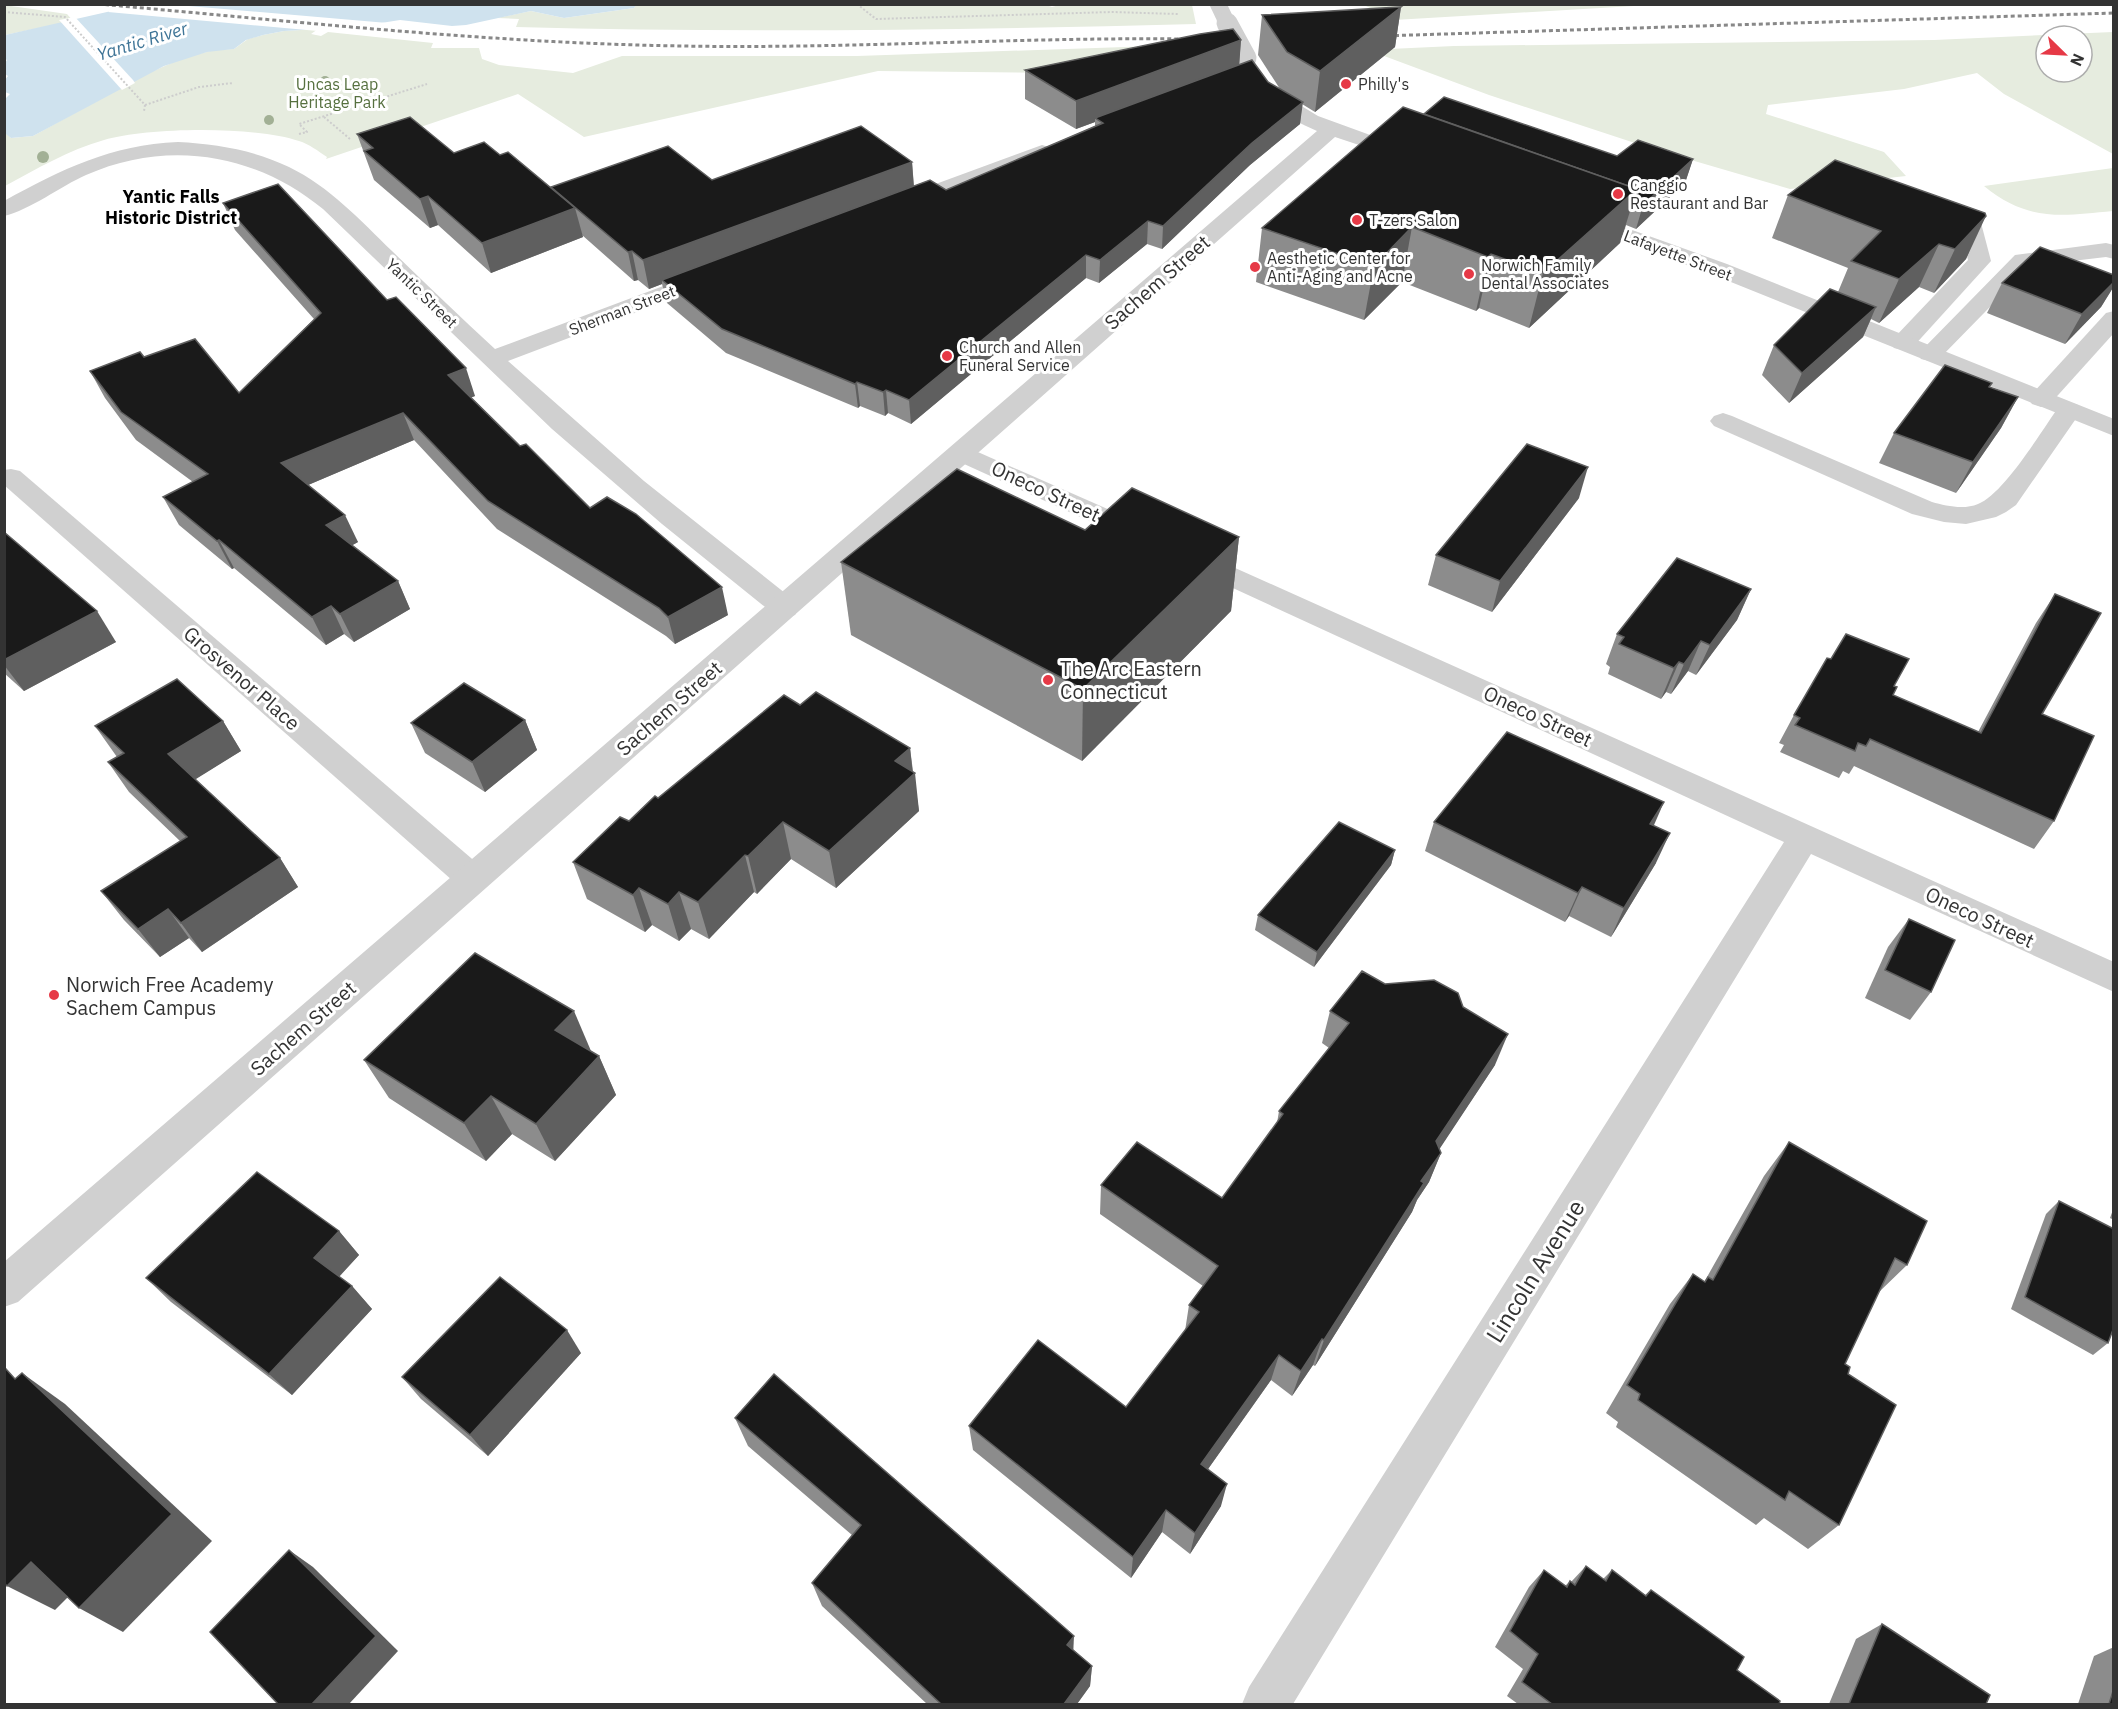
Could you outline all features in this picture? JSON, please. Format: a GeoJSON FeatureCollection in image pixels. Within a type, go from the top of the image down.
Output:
{"type":"FeatureCollection","features":[{"type":"Feature","properties":{"kind":"street"},"geometry":{"type":"LineString","coordinates":[[1223,15],[1247,68],[1282,104],[1304,117],[1429,163]]}},
{"type":"Feature","properties":{"kind":"street","name":"Sachem Street"},"geometry":{"type":"LineString","coordinates":[[4,1288],[1333,128]]}},
{"type":"Feature","properties":{"kind":"street"},"geometry":{"type":"LineString","coordinates":[[881,212],[1057,146]]}},
{"type":"Feature","properties":{"kind":"street","name":"Yantic Street"},"geometry":{"type":"LineString","coordinates":[[4,210],[80,169],[124,154],[162,149],[192,149],[244,158],[288,175],[327,201],[491,359],[611,469],[784,608]]}},
{"type":"Feature","properties":{"kind":"street","name":"Lafayette Street"},"geometry":{"type":"LineString","coordinates":[[1558,210],[1719,269],[2114,428]]}},
{"type":"Feature","properties":{"kind":"street"},"geometry":{"type":"LineString","coordinates":[[1903,343],[1980,261],[1969,219]]}},
{"type":"Feature","properties":{"kind":"street"},"geometry":{"type":"LineString","coordinates":[[1930,354],[2023,260],[2106,250],[2114,252]]}},
{"type":"Feature","properties":{"kind":"street","name":"Sherman Street"},"geometry":{"type":"LineString","coordinates":[[491,359],[728,270]]}},
{"type":"Feature","properties":{"kind":"street"},"geometry":{"type":"LineString","coordinates":[[2041,399],[2114,318]]}},
{"type":"Feature","properties":{"kind":"street"},"geometry":{"type":"LineString","coordinates":[[1723,421],[1922,508],[1944,514],[1967,516],[1982,514],[2006,499],[2069,410]]}},
{"type":"Feature","properties":{"kind":"street","name":"Oneco Street"},"geometry":{"type":"LineString","coordinates":[[962,453],[2114,978]]}},
{"type":"Feature","properties":{"kind":"street","name":"Grosvenor Place"},"geometry":{"type":"LineString","coordinates":[[11,477],[473,879]]}},
{"type":"Feature","properties":{"kind":"street","name":"Lincoln Avenue"},"geometry":{"type":"LineString","coordinates":[[1266,1704],[1804,837]]}},
{"type":"Feature","properties":{"kind":"path"},"geometry":{"type":"LineString","coordinates":[[857,4],[876,19],[1112,12],[1223,15]]}},
{"type":"Feature","properties":{"kind":"path"},"geometry":{"type":"LineString","coordinates":[[4,12],[67,18],[144,104],[199,87],[233,83]]}},
{"type":"Feature","properties":{"kind":"path"},"geometry":{"type":"LineString","coordinates":[[296,136],[307,132],[299,124],[427,84]]}},
{"type":"Feature","properties":{"kind":"path"},"geometry":{"type":"LineString","coordinates":[[323,117],[350,139]]}},
{"type":"Feature","properties":{"kind":"green space"},"geometry":{"type":"Polygon","coordinates":[[[636,4],[1043,4],[1052,7],[1063,4],[1192,5],[1196,24],[941,29],[686,30],[516,27],[519,19],[497,18],[531,11],[564,18],[634,8],[636,4]]]}},
{"type":"Feature","properties":{"kind":"green space"},"geometry":{"type":"Polygon","coordinates":[[[4,5],[67,14],[73,21],[5,35],[4,5]]]}},
{"type":"Feature","properties":{"kind":"green space"},"geometry":{"type":"Polygon","coordinates":[[[1364,5],[1651,5],[1394,20],[1364,5]]]}},
{"type":"Feature","properties":{"kind":"green space","name":"Uncas Leap Heritage Park"},"geometry":{"type":"Polygon","coordinates":[[[318,29],[311,34],[321,36],[328,32],[433,43],[431,48],[479,48],[482,59],[499,65],[573,73],[622,56],[857,56],[1183,45],[1075,73],[878,71],[584,137],[518,94],[326,159],[327,157],[306,144],[280,136],[202,130],[147,133],[91,144],[53,160],[5,186],[4,131],[11,138],[33,136],[142,76],[183,58],[214,50],[234,49],[248,39],[263,35],[318,29]]]}},
{"type":"Feature","properties":{"kind":"green space"},"geometry":{"type":"Polygon","coordinates":[[[2113,32],[2113,154],[2004,94],[1977,73],[1904,89],[1768,105],[1766,114],[1884,152],[1906,176],[1790,189],[1650,148],[1489,95],[1368,50],[1454,46],[1934,40],[2034,36],[2034,84],[2094,84],[2094,33],[2113,32]]]}},
{"type":"Feature","properties":{"kind":"green space"},"geometry":{"type":"Polygon","coordinates":[[[2113,168],[2113,211],[2061,215],[2030,211],[2000,198],[1984,186],[2113,168]]]}},
{"type":"Feature","properties":{"kind":"water","name":"Yantic River"},"geometry":{"type":"Polygon","coordinates":[[[138,5],[636,5],[634,8],[564,18],[531,11],[466,25],[452,26],[400,20],[356,27],[284,31],[263,35],[246,40],[234,49],[207,52],[164,66],[33,136],[11,138],[6,134],[4,100],[10,94],[5,92],[5,80],[8,76],[5,74],[7,60],[5,59],[5,35],[138,5]]]}},
{"type":"Feature","properties":{"kind":"pier"},"geometry":{"type":"Polygon","coordinates":[[[126,4],[177,5],[399,24],[329,32],[108,12],[126,4]]]}},
{"type":"Feature","properties":{"kind":"pier"},"geometry":{"type":"Polygon","coordinates":[[[75,17],[135,83],[122,90],[59,20],[75,17]]]}},
{"type":"Feature","properties":{"kind":"building"},"geometry":{"type":"Polygon","coordinates":[[[1401,7],[1320,71],[1287,52],[1262,15],[1401,7]]]}},
{"type":"Feature","properties":{"kind":"building"},"geometry":{"type":"Polygon","coordinates":[[[1233,29],[1241,40],[1076,101],[1025,70],[1200,34],[1233,29]]]}},
{"type":"Feature","properties":{"kind":"building"},"geometry":{"type":"Polygon","coordinates":[[[1252,60],[1268,82],[1303,102],[1252,143],[1163,226],[1148,221],[1100,260],[1086,255],[909,400],[886,390],[883,392],[857,382],[855,384],[722,329],[662,280],[930,180],[946,190],[1103,123],[1095,118],[1252,60]]]}},
{"type":"Feature","properties":{"kind":"building"},"geometry":{"type":"Polygon","coordinates":[[[1444,97],[1617,156],[1638,140],[1693,159],[1643,205],[1633,201],[1637,189],[1424,114],[1444,97]]]}},
{"type":"Feature","properties":{"kind":"building"},"geometry":{"type":"Polygon","coordinates":[[[1403,107],[1637,189],[1543,273],[1491,254],[1488,257],[1412,227],[1374,266],[1262,228],[1403,107]]]}},
{"type":"Feature","properties":{"kind":"building"},"geometry":{"type":"Polygon","coordinates":[[[410,117],[454,153],[484,142],[500,155],[508,152],[575,208],[482,243],[428,196],[420,199],[364,151],[373,148],[357,134],[410,117]]]}},
{"type":"Feature","properties":{"kind":"building"},"geometry":{"type":"Polygon","coordinates":[[[861,126],[912,162],[643,260],[632,251],[628,252],[551,187],[668,146],[712,180],[861,126]]]}},
{"type":"Feature","properties":{"kind":"building"},"geometry":{"type":"Polygon","coordinates":[[[1835,160],[1985,213],[1986,216],[1955,249],[1939,244],[1899,279],[1851,261],[1881,231],[1788,195],[1835,160]]]}},
{"type":"Feature","properties":{"kind":"building"},"geometry":{"type":"Polygon","coordinates":[[[278,184],[387,300],[396,297],[466,368],[448,375],[520,446],[526,444],[590,508],[607,497],[636,514],[722,587],[668,617],[659,608],[488,501],[403,413],[281,463],[345,515],[326,525],[398,581],[340,614],[331,606],[312,617],[163,497],[208,474],[121,412],[90,371],[140,352],[144,357],[195,339],[239,393],[321,313],[223,203],[278,184]]]}},
{"type":"Feature","properties":{"kind":"building"},"geometry":{"type":"Polygon","coordinates":[[[2040,247],[2114,275],[2114,282],[2082,314],[2002,283],[2040,247]]]}},
{"type":"Feature","properties":{"kind":"building"},"geometry":{"type":"Polygon","coordinates":[[[1830,289],[1876,307],[1802,373],[1774,345],[1830,289]]]}},
{"type":"Feature","properties":{"kind":"building"},"geometry":{"type":"Polygon","coordinates":[[[1945,365],[1992,383],[1989,387],[2018,397],[1973,462],[1894,433],[1945,365]]]}},
{"type":"Feature","properties":{"kind":"building"},"geometry":{"type":"Polygon","coordinates":[[[1527,444],[1588,467],[1500,581],[1436,555],[1527,444]]]}},
{"type":"Feature","properties":{"kind":"building"},"geometry":{"type":"Polygon","coordinates":[[[957,469],[1085,530],[1132,488],[1239,537],[1083,689],[841,562],[957,469]]]}},
{"type":"Feature","properties":{"kind":"building"},"geometry":{"type":"Polygon","coordinates":[[[4,532],[97,611],[4,660],[4,532]]]}},
{"type":"Feature","properties":{"kind":"building"},"geometry":{"type":"Polygon","coordinates":[[[1677,558],[1751,589],[1710,645],[1701,641],[1684,664],[1679,662],[1674,668],[1619,644],[1624,637],[1617,634],[1677,558]]]}},
{"type":"Feature","properties":{"kind":"building"},"geometry":{"type":"Polygon","coordinates":[[[2055,594],[2101,613],[2042,714],[2094,736],[2054,821],[1870,739],[1866,746],[1858,743],[1855,751],[1795,725],[1800,718],[1794,715],[1827,658],[1831,659],[1846,634],[1909,659],[1894,686],[1897,687],[1893,695],[1981,733],[2055,594]]]}},
{"type":"Feature","properties":{"kind":"building"},"geometry":{"type":"Polygon","coordinates":[[[177,679],[223,721],[168,754],[280,858],[181,923],[168,909],[138,929],[101,891],[187,837],[108,762],[124,753],[95,726],[177,679]]]}},
{"type":"Feature","properties":{"kind":"building"},"geometry":{"type":"Polygon","coordinates":[[[464,683],[525,720],[472,762],[411,723],[464,683]]]}},
{"type":"Feature","properties":{"kind":"building"},"geometry":{"type":"Polygon","coordinates":[[[816,692],[910,748],[895,761],[915,773],[829,851],[783,822],[748,856],[745,855],[698,902],[679,892],[668,904],[639,888],[633,895],[573,862],[620,817],[629,821],[655,796],[658,798],[784,695],[800,705],[816,692]]]}},
{"type":"Feature","properties":{"kind":"building"},"geometry":{"type":"Polygon","coordinates":[[[1507,732],[1664,802],[1650,824],[1670,833],[1624,908],[1582,887],[1578,893],[1434,822],[1507,732]]]}},
{"type":"Feature","properties":{"kind":"building"},"geometry":{"type":"Polygon","coordinates":[[[1339,822],[1395,850],[1317,952],[1258,915],[1339,822]]]}},
{"type":"Feature","properties":{"kind":"building"},"geometry":{"type":"Polygon","coordinates":[[[1909,919],[1955,940],[1931,992],[1885,970],[1909,919]]]}},
{"type":"Feature","properties":{"kind":"building"},"geometry":{"type":"Polygon","coordinates":[[[475,953],[574,1011],[555,1030],[599,1056],[536,1124],[491,1096],[464,1123],[364,1060],[475,953]]]}},
{"type":"Feature","properties":{"kind":"building"},"geometry":{"type":"Polygon","coordinates":[[[1362,971],[1385,984],[1434,980],[1458,993],[1463,1007],[1508,1034],[1436,1141],[1441,1153],[1421,1181],[1424,1183],[1324,1340],[1322,1339],[1301,1371],[1279,1355],[1201,1464],[1227,1484],[1195,1533],[1166,1510],[1133,1557],[969,1426],[1038,1340],[1126,1407],[1199,1312],[1189,1305],[1218,1266],[1101,1185],[1137,1142],[1222,1198],[1283,1114],[1279,1111],[1349,1023],[1330,1011],[1362,971]]]}},
{"type":"Feature","properties":{"kind":"building"},"geometry":{"type":"Polygon","coordinates":[[[1789,1142],[1927,1221],[1907,1265],[1895,1258],[1845,1364],[1850,1367],[1848,1374],[1896,1405],[1839,1525],[1789,1491],[1785,1500],[1638,1400],[1640,1394],[1627,1385],[1693,1274],[1705,1282],[1708,1277],[1713,1280],[1789,1142]]]}},
{"type":"Feature","properties":{"kind":"building"},"geometry":{"type":"Polygon","coordinates":[[[257,1172],[339,1231],[314,1258],[352,1286],[269,1374],[146,1278],[257,1172]]]}},
{"type":"Feature","properties":{"kind":"building"},"geometry":{"type":"Polygon","coordinates":[[[2059,1201],[2114,1229],[2114,1327],[2108,1343],[2025,1297],[2059,1201]]]}},
{"type":"Feature","properties":{"kind":"building"},"geometry":{"type":"Polygon","coordinates":[[[500,1277],[567,1330],[470,1435],[402,1377],[500,1277]]]}},
{"type":"Feature","properties":{"kind":"building"},"geometry":{"type":"Polygon","coordinates":[[[6,1369],[15,1379],[22,1373],[172,1514],[79,1608],[31,1562],[7,1586],[4,1583],[4,1370],[6,1369]]]}},
{"type":"Feature","properties":{"kind":"building"},"geometry":{"type":"Polygon","coordinates":[[[774,1374],[1074,1636],[1067,1645],[1092,1666],[1064,1704],[941,1704],[812,1583],[861,1525],[735,1418],[774,1374]]]}},
{"type":"Feature","properties":{"kind":"building"},"geometry":{"type":"Polygon","coordinates":[[[289,1550],[376,1636],[312,1704],[278,1704],[210,1632],[289,1550]]]}},
{"type":"Feature","properties":{"kind":"building"},"geometry":{"type":"Polygon","coordinates":[[[1586,1566],[1606,1581],[1612,1570],[1646,1596],[1651,1590],[1744,1657],[1737,1670],[1780,1701],[1779,1704],[1552,1704],[1522,1682],[1538,1654],[1510,1631],[1544,1570],[1567,1587],[1570,1581],[1575,1585],[1586,1566]]]}},
{"type":"Feature","properties":{"kind":"building"},"geometry":{"type":"Polygon","coordinates":[[[1882,1624],[1990,1695],[1986,1704],[1849,1704],[1882,1624]]]}},
{"type":"Feature","properties":{"kind":"building"},"geometry":{"type":"Polygon","coordinates":[[[2114,1688],[2114,1704],[2109,1704],[2114,1688]]]}},
{"type":"Feature","properties":{"kind":"railway"},"geometry":{"type":"LineString","coordinates":[[98,4],[463,36],[609,44],[871,45],[1185,39]]}},
{"type":"Feature","properties":{"kind":"railway"},"geometry":{"type":"LineString","coordinates":[[1381,36],[2114,13]]}},
{"type":"Feature","properties":{"kind":"place","name":"Philly's"},"geometry":{"type":"Point","coordinates":[1346,84]}},
{"type":"Feature","properties":{"kind":"place","name":"Canggio Restaurant and Bar"},"geometry":{"type":"Point","coordinates":[1618,194]}},
{"type":"Feature","properties":{"kind":"place","name":"T-zers Salon"},"geometry":{"type":"Point","coordinates":[1357,220]}},
{"type":"Feature","properties":{"kind":"place","name":"Aesthetic Center for Anti-Aging and Acne"},"geometry":{"type":"Point","coordinates":[1255,267]}},
{"type":"Feature","properties":{"kind":"place","name":"Norwich Family Dental Associates"},"geometry":{"type":"Point","coordinates":[1469,274]}},
{"type":"Feature","properties":{"kind":"place","name":"Church and Allen Funeral Service"},"geometry":{"type":"Point","coordinates":[947,356]}},
{"type":"Feature","properties":{"kind":"place","name":"The Arc Eastern Connecticut"},"geometry":{"type":"Point","coordinates":[1048,680]}},
{"type":"Feature","properties":{"kind":"place","name":"Norwich Free Academy Sachem Campus"},"geometry":{"type":"Point","coordinates":[54,995]}},
{"type":"Feature","properties":{"kind":"district","name":"Yantic Falls Historic District"},"geometry":{"type":"Point","coordinates":[171,206]}}]}
